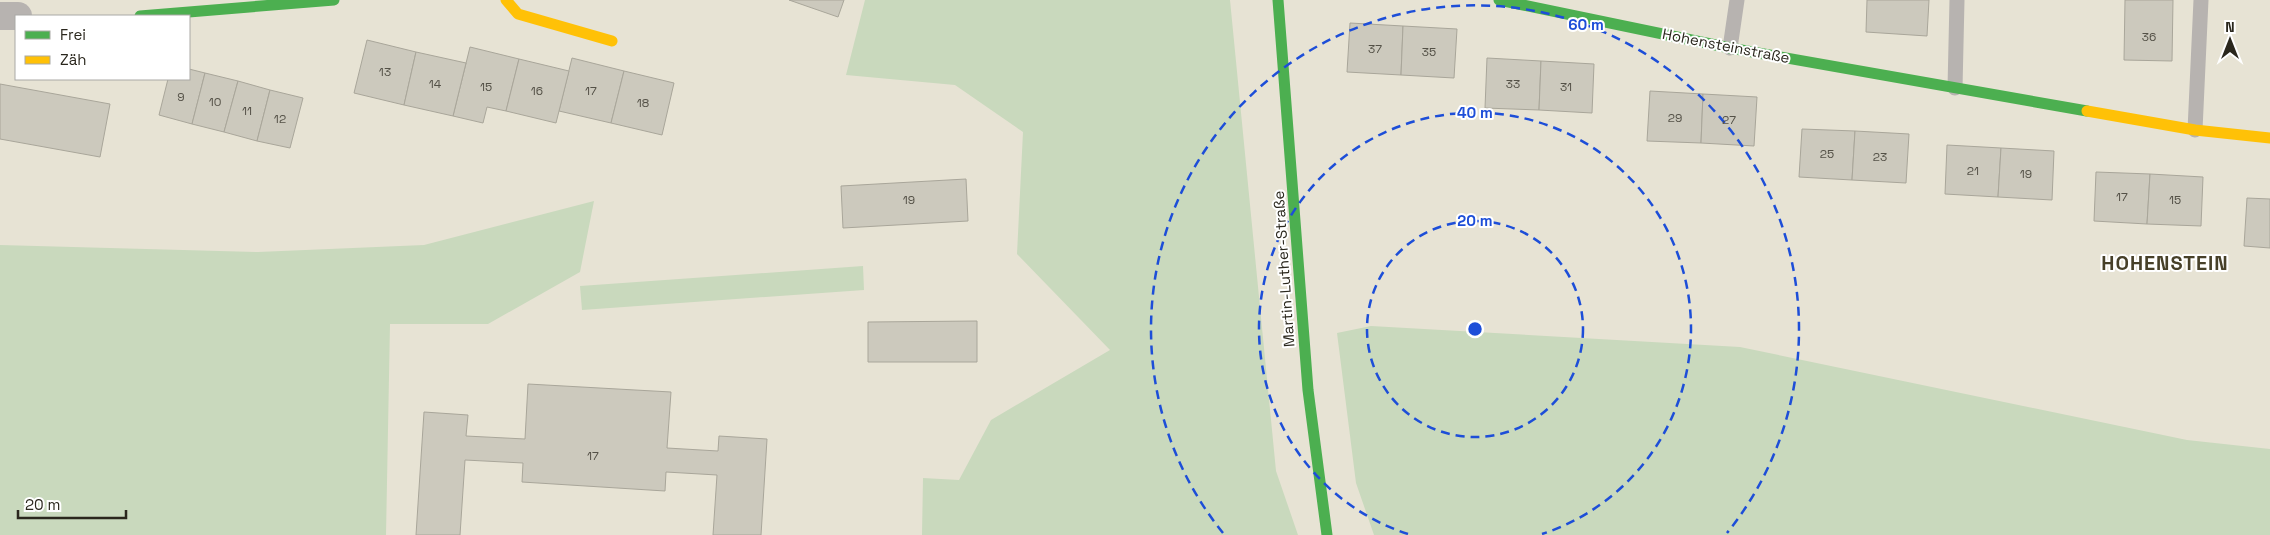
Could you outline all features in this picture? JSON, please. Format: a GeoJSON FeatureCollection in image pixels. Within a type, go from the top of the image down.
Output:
{"type":"FeatureCollection","features":[{"type":"Feature","properties":{"kind":"street"},"geometry":{"type":"LineString","coordinates":[[152,15],[334,0]]}},
{"type":"Feature","properties":{"kind":"street"},"geometry":{"type":"LineString","coordinates":[[506,0],[518,14],[612,42]]}},
{"type":"Feature","properties":{"kind":"street","name":"Martin-Luther-Straße"},"geometry":{"type":"LineString","coordinates":[[1278,0],[1308,390],[1327,535]]}},
{"type":"Feature","properties":{"kind":"street","name":"Hohensteinstraße"},"geometry":{"type":"LineString","coordinates":[[1499,0],[1532,4],[1730,48],[2195,130],[2270,138]]}},
{"type":"Feature","properties":{"kind":"street"},"geometry":{"type":"LineString","coordinates":[[0,16],[15,16]]}},
{"type":"Feature","properties":{"kind":"lane"},"geometry":{"type":"LineString","coordinates":[[1730,48],[1737,0]]}},
{"type":"Feature","properties":{"kind":"lane"},"geometry":{"type":"LineString","coordinates":[[1954,88],[1957,0]]}},
{"type":"Feature","properties":{"kind":"lane"},"geometry":{"type":"LineString","coordinates":[[2195,130],[2201,0]]}},
{"type":"Feature","properties":{"kind":"green space"},"geometry":{"type":"Polygon","coordinates":[[[865,0],[1230,0],[1276,471],[1298,535],[922,535],[923,478],[959,480],[991,420],[1110,350],[1017,254],[1023,132],[955,85],[846,75],[865,0]]]}},
{"type":"Feature","properties":{"kind":"green space"},"geometry":{"type":"Polygon","coordinates":[[[594,201],[580,272],[488,324],[390,324],[386,535],[0,535],[0,245],[258,252],[424,245],[594,201]]]}},
{"type":"Feature","properties":{"kind":"green space"},"geometry":{"type":"Polygon","coordinates":[[[863,266],[864,290],[582,310],[580,286],[863,266]]]}},
{"type":"Feature","properties":{"kind":"green space"},"geometry":{"type":"Polygon","coordinates":[[[1371,326],[1740,347],[2187,440],[2270,449],[2270,535],[1374,535],[1356,483],[1337,333],[1371,326]]]}},
{"type":"Feature","properties":{"kind":"building"},"geometry":{"type":"Polygon","coordinates":[[[789,0],[844,0],[838,17],[789,0]]]}},
{"type":"Feature","properties":{"kind":"building"},"geometry":{"type":"Polygon","coordinates":[[[1867,0],[1929,0],[1927,36],[1866,32],[1867,0]]]}},
{"type":"Feature","properties":{"kind":"building"},"geometry":{"type":"Polygon","coordinates":[[[2125,0],[2173,0],[2172,61],[2124,60],[2125,0]]]}},
{"type":"Feature","properties":{"kind":"building"},"geometry":{"type":"Polygon","coordinates":[[[1350,23],[1403,26],[1401,75],[1347,72],[1350,23]]]}},
{"type":"Feature","properties":{"kind":"building"},"geometry":{"type":"Polygon","coordinates":[[[1403,26],[1457,29],[1454,78],[1401,75],[1403,26]]]}},
{"type":"Feature","properties":{"kind":"building"},"geometry":{"type":"Polygon","coordinates":[[[367,40],[416,52],[404,105],[354,93],[367,40]]]}},
{"type":"Feature","properties":{"kind":"building"},"geometry":{"type":"Polygon","coordinates":[[[470,47],[519,59],[506,111],[487,107],[483,123],[453,116],[470,47]]]}},
{"type":"Feature","properties":{"kind":"building"},"geometry":{"type":"Polygon","coordinates":[[[416,52],[466,63],[453,116],[404,105],[416,52]]]}},
{"type":"Feature","properties":{"kind":"building"},"geometry":{"type":"Polygon","coordinates":[[[572,58],[624,71],[611,123],[559,111],[572,58]]]}},
{"type":"Feature","properties":{"kind":"building"},"geometry":{"type":"Polygon","coordinates":[[[1487,58],[1541,61],[1539,110],[1485,108],[1487,58]]]}},
{"type":"Feature","properties":{"kind":"building"},"geometry":{"type":"Polygon","coordinates":[[[519,59],[569,71],[556,123],[506,111],[519,59]]]}},
{"type":"Feature","properties":{"kind":"building"},"geometry":{"type":"Polygon","coordinates":[[[1541,61],[1594,64],[1592,113],[1539,110],[1541,61]]]}},
{"type":"Feature","properties":{"kind":"building"},"geometry":{"type":"Polygon","coordinates":[[[190,69],[205,73],[192,124],[159,115],[168,80],[190,80],[190,69]]]}},
{"type":"Feature","properties":{"kind":"building"},"geometry":{"type":"Polygon","coordinates":[[[624,71],[674,83],[662,135],[611,123],[624,71]]]}},
{"type":"Feature","properties":{"kind":"building"},"geometry":{"type":"Polygon","coordinates":[[[205,73],[238,81],[224,132],[192,124],[205,73]]]}},
{"type":"Feature","properties":{"kind":"building"},"geometry":{"type":"Polygon","coordinates":[[[238,81],[270,90],[257,141],[224,132],[238,81]]]}},
{"type":"Feature","properties":{"kind":"building"},"geometry":{"type":"Polygon","coordinates":[[[0,84],[110,104],[100,157],[0,139],[0,84]]]}},
{"type":"Feature","properties":{"kind":"building"},"geometry":{"type":"Polygon","coordinates":[[[270,90],[303,98],[290,148],[257,141],[270,90]]]}},
{"type":"Feature","properties":{"kind":"building"},"geometry":{"type":"Polygon","coordinates":[[[1650,91],[1703,94],[1701,143],[1647,141],[1650,91]]]}},
{"type":"Feature","properties":{"kind":"building"},"geometry":{"type":"Polygon","coordinates":[[[1703,94],[1757,97],[1754,146],[1701,143],[1703,94]]]}},
{"type":"Feature","properties":{"kind":"building"},"geometry":{"type":"Polygon","coordinates":[[[1802,129],[1855,131],[1852,180],[1799,177],[1802,129]]]}},
{"type":"Feature","properties":{"kind":"building"},"geometry":{"type":"Polygon","coordinates":[[[1855,131],[1909,134],[1906,183],[1852,180],[1855,131]]]}},
{"type":"Feature","properties":{"kind":"building"},"geometry":{"type":"Polygon","coordinates":[[[1947,145],[2001,148],[1998,197],[1945,194],[1947,145]]]}},
{"type":"Feature","properties":{"kind":"building"},"geometry":{"type":"Polygon","coordinates":[[[2001,148],[2054,151],[2052,200],[1998,197],[2001,148]]]}},
{"type":"Feature","properties":{"kind":"building"},"geometry":{"type":"Polygon","coordinates":[[[2096,172],[2150,174],[2147,224],[2094,221],[2096,172]]]}},
{"type":"Feature","properties":{"kind":"building"},"geometry":{"type":"Polygon","coordinates":[[[2150,174],[2203,177],[2201,226],[2147,224],[2150,174]]]}},
{"type":"Feature","properties":{"kind":"building"},"geometry":{"type":"Polygon","coordinates":[[[966,179],[968,221],[843,228],[841,186],[966,179]]]}},
{"type":"Feature","properties":{"kind":"building"},"geometry":{"type":"Polygon","coordinates":[[[2247,198],[2270,199],[2270,248],[2244,246],[2247,198]]]}},
{"type":"Feature","properties":{"kind":"building"},"geometry":{"type":"Polygon","coordinates":[[[977,321],[977,362],[868,362],[868,322],[977,321]]]}},
{"type":"Feature","properties":{"kind":"building"},"geometry":{"type":"Polygon","coordinates":[[[528,384],[671,392],[667,448],[718,451],[719,436],[767,439],[761,535],[713,535],[717,475],[666,472],[665,491],[522,482],[523,463],[465,460],[460,535],[416,535],[424,412],[468,415],[466,436],[525,439],[528,384]]]}},
{"type":"Feature","properties":{"kind":"traffic: fast"},"geometry":{"type":"LineString","coordinates":[[152,15],[334,0]]}},
{"type":"Feature","properties":{"kind":"traffic: fast"},"geometry":{"type":"LineString","coordinates":[[1278,0],[1308,390],[1327,535]]}},
{"type":"Feature","properties":{"kind":"traffic: fast"},"geometry":{"type":"LineString","coordinates":[[1499,0],[1730,48],[2087,111]]}},
{"type":"Feature","properties":{"kind":"traffic: slow"},"geometry":{"type":"LineString","coordinates":[[506,0],[518,14],[612,41]]}},
{"type":"Feature","properties":{"kind":"traffic: slow"},"geometry":{"type":"LineString","coordinates":[[2087,111],[2195,130],[2270,138]]}},
{"type":"Feature","properties":{"kind":"district","name":"HOHENSTEIN"},"geometry":{"type":"Point","coordinates":[2165,263]}}]}
